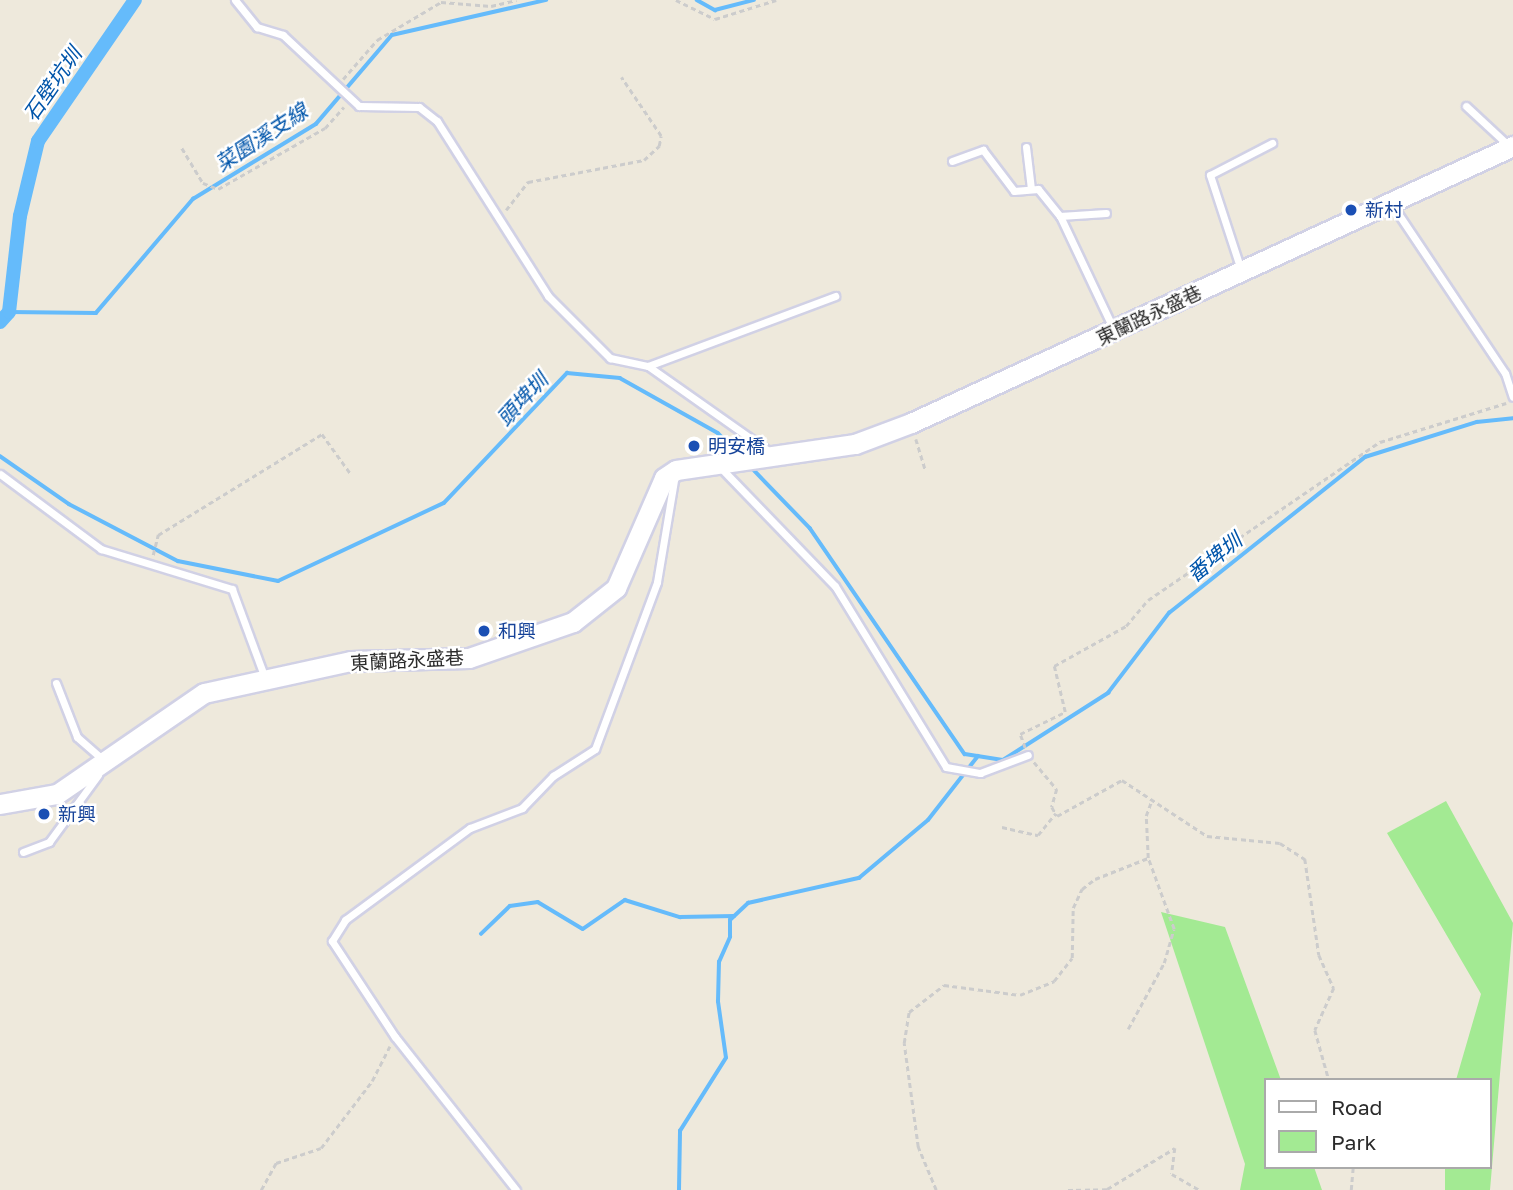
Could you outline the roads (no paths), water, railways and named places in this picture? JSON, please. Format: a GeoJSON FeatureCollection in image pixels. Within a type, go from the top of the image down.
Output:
{"type":"FeatureCollection","features":[{"type":"Feature","properties":{"kind":"street","name":"東蘭路永盛巷"},"geometry":{"type":"LineString","coordinates":[[776,457],[855,444],[911,423],[1115,332],[1511,147]]}},
{"type":"Feature","properties":{"kind":"street"},"geometry":{"type":"LineString","coordinates":[[676,470],[714,462],[776,457]]}},
{"type":"Feature","properties":{"kind":"street","name":"東蘭路永盛巷"},"geometry":{"type":"LineString","coordinates":[[0,804],[57,794],[108,763],[204,693],[266,682],[351,661],[469,658],[573,622],[616,589],[664,478],[676,470]]}},
{"type":"Feature","properties":{"kind":"lane"},"geometry":{"type":"LineString","coordinates":[[235,0],[257,27],[283,35],[359,106],[419,107],[436,121],[548,296],[610,358],[648,366],[776,457]]}},
{"type":"Feature","properties":{"kind":"lane"},"geometry":{"type":"LineString","coordinates":[[1466,106],[1511,147]]}},
{"type":"Feature","properties":{"kind":"lane"},"geometry":{"type":"LineString","coordinates":[[1241,271],[1210,175],[1272,143]]}},
{"type":"Feature","properties":{"kind":"lane"},"geometry":{"type":"LineString","coordinates":[[1026,147],[1031,189]]}},
{"type":"Feature","properties":{"kind":"lane"},"geometry":{"type":"LineString","coordinates":[[952,161],[983,150],[1014,191],[1038,189],[1060,216],[1115,332]]}},
{"type":"Feature","properties":{"kind":"lane"},"geometry":{"type":"LineString","coordinates":[[1391,203],[1509,373],[1513,399]]}},
{"type":"Feature","properties":{"kind":"lane"},"geometry":{"type":"LineString","coordinates":[[1060,216],[1106,213]]}},
{"type":"Feature","properties":{"kind":"lane"},"geometry":{"type":"LineString","coordinates":[[648,366],[835,296]]}},
{"type":"Feature","properties":{"kind":"lane"},"geometry":{"type":"LineString","coordinates":[[714,462],[835,586],[946,767],[980,774],[1028,755]]}},
{"type":"Feature","properties":{"kind":"lane"},"geometry":{"type":"LineString","coordinates":[[516,1190],[395,1037],[332,941],[345,920],[470,828],[522,808],[553,776],[595,750],[657,582],[676,470]]}},
{"type":"Feature","properties":{"kind":"lane"},"geometry":{"type":"LineString","coordinates":[[0,474],[101,549],[232,589],[266,682]]}},
{"type":"Feature","properties":{"kind":"lane"},"geometry":{"type":"LineString","coordinates":[[23,852],[49,842],[108,763],[77,737],[56,683]]}},
{"type":"Feature","properties":{"kind":"waterway","name":"石壁坑圳"},"geometry":{"type":"LineString","coordinates":[[0,322],[9,312],[20,216],[38,141],[135,0]]}},
{"type":"Feature","properties":{"kind":"waterway","name":"菜園溪支線"},"geometry":{"type":"LineString","coordinates":[[9,312],[96,313],[193,199],[316,124],[392,35],[546,0]]}},
{"type":"Feature","properties":{"kind":"waterway","name":"菜園溪支線"},"geometry":{"type":"LineString","coordinates":[[697,0],[715,10],[754,0]]}},
{"type":"Feature","properties":{"kind":"waterway","name":"頭埤圳"},"geometry":{"type":"LineString","coordinates":[[0,456],[69,504],[178,561],[278,581],[444,503],[567,373],[620,378],[718,433],[738,453]]}},
{"type":"Feature","properties":{"kind":"waterway","name":"番埤圳"},"geometry":{"type":"LineString","coordinates":[[751,467],[810,528],[965,754],[1003,760],[1108,693],[1169,613],[1365,457],[1477,422],[1513,418]]}},
{"type":"Feature","properties":{"kind":"waterway"},"geometry":{"type":"LineString","coordinates":[[679,1190],[680,1131],[726,1058],[718,1002],[719,962],[730,937],[730,920],[748,903],[859,878],[928,820],[978,756]]}},
{"type":"Feature","properties":{"kind":"waterway"},"geometry":{"type":"LineString","coordinates":[[481,934],[510,906],[538,902],[583,929],[625,900],[680,917],[734,916]]}},
{"type":"Feature","properties":{"kind":"place","name":"新村"},"geometry":{"type":"Point","coordinates":[1351,210]}},
{"type":"Feature","properties":{"kind":"place","name":"明安橋"},"geometry":{"type":"Point","coordinates":[694,446]}},
{"type":"Feature","properties":{"kind":"place","name":"和興"},"geometry":{"type":"Point","coordinates":[484,631]}},
{"type":"Feature","properties":{"kind":"place","name":"新興"},"geometry":{"type":"Point","coordinates":[44,814]}}]}
